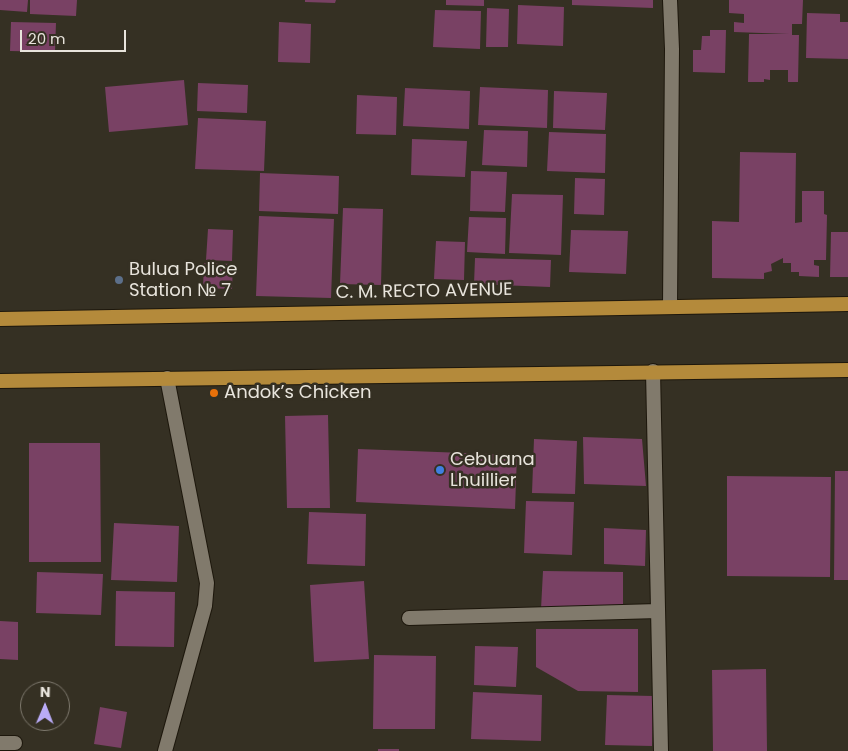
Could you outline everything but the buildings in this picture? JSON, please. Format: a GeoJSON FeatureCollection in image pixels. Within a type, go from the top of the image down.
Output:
{"type":"FeatureCollection","features":[{"type":"Feature","properties":{"kind":"highway","name":"C. M. RECTO AVENUE"},"geometry":{"type":"LineString","coordinates":[[0,319],[848,304]]}},
{"type":"Feature","properties":{"kind":"highway"},"geometry":{"type":"LineString","coordinates":[[0,381],[653,371],[848,370]]}},
{"type":"Feature","properties":{"kind":"street"},"geometry":{"type":"LineString","coordinates":[[670,0],[672,49],[670,306]]}},
{"type":"Feature","properties":{"kind":"street"},"geometry":{"type":"LineString","coordinates":[[653,371],[662,751]]}},
{"type":"Feature","properties":{"kind":"street"},"geometry":{"type":"LineString","coordinates":[[165,751],[205,606],[207,583],[167,378]]}},
{"type":"Feature","properties":{"kind":"street"},"geometry":{"type":"LineString","coordinates":[[409,618],[658,611]]}},
{"type":"Feature","properties":{"kind":"street"},"geometry":{"type":"LineString","coordinates":[[0,743],[15,743]]}},
{"type":"Feature","properties":{"kind":"place","name":"Bulua Police Station № 7"},"geometry":{"type":"Point","coordinates":[119,280]}},
{"type":"Feature","properties":{"kind":"place","name":"Andok’s Chicken"},"geometry":{"type":"Point","coordinates":[214,393]}},
{"type":"Feature","properties":{"kind":"place","name":"Cebuana Lhuillier"},"geometry":{"type":"Point","coordinates":[440,470]}}]}
